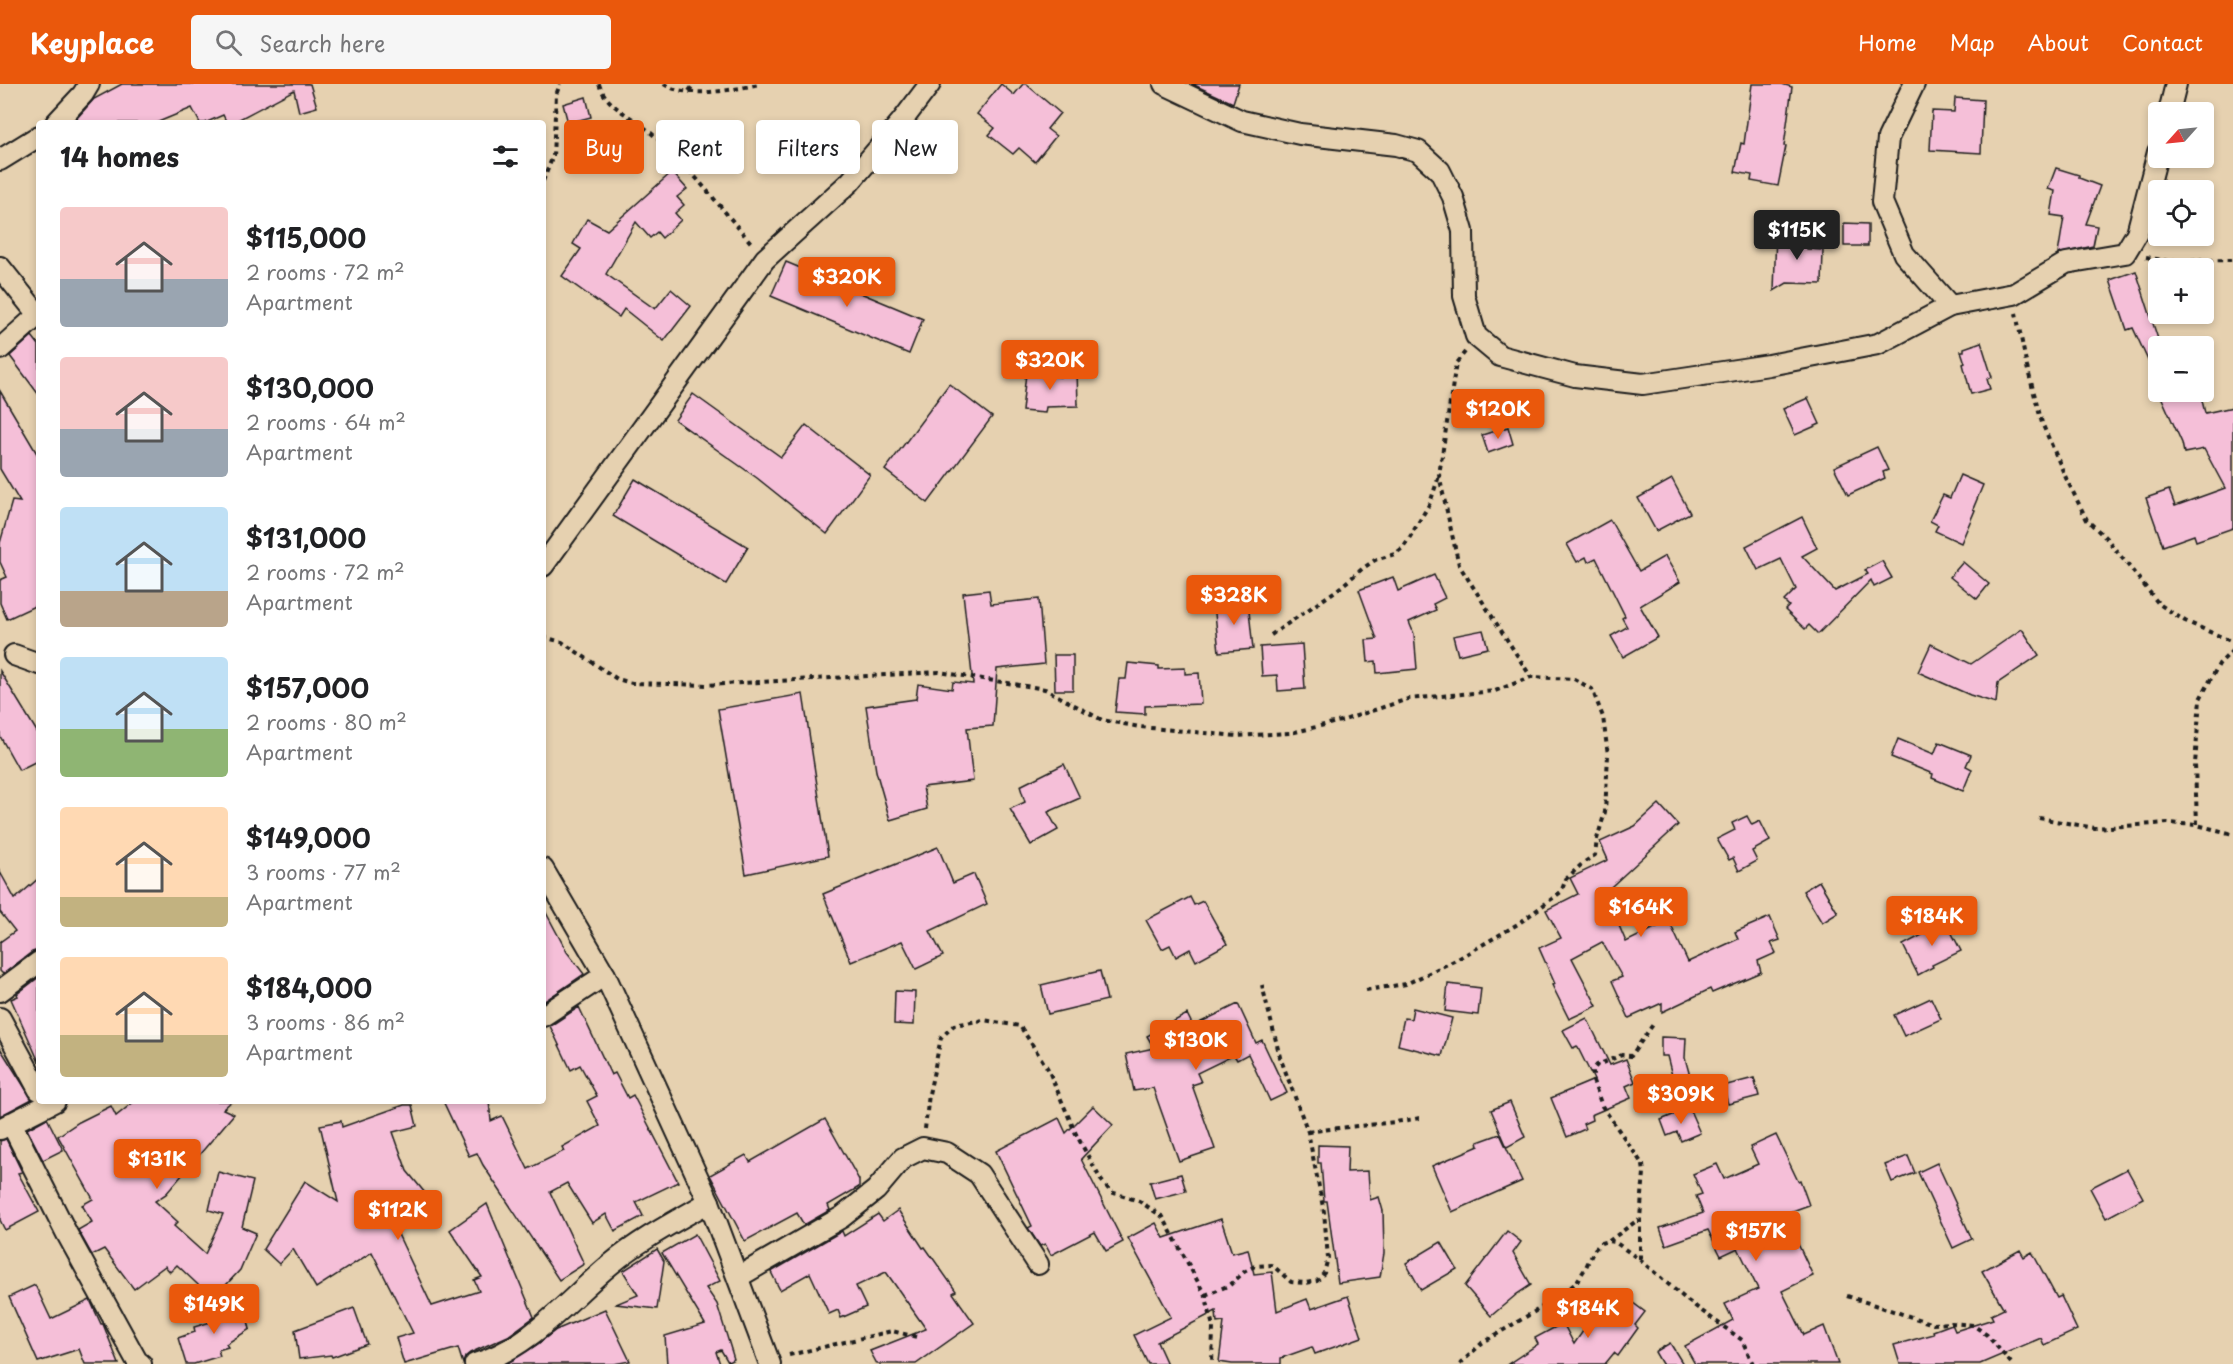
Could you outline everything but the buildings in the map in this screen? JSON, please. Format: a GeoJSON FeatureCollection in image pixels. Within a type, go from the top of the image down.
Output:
{"type":"FeatureCollection","features":[{"type":"Feature","properties":{"kind":"street"},"geometry":{"type":"LineString","coordinates":[[59,120],[84,94],[89,84]]}},
{"type":"Feature","properties":{"kind":"street"},"geometry":{"type":"LineString","coordinates":[[546,562],[765,259],[850,182],[930,84]]}},
{"type":"Feature","properties":{"kind":"street"},"geometry":{"type":"LineString","coordinates":[[1164,84],[1242,121],[1300,134],[1396,145],[1418,151],[1440,171],[1453,197],[1463,231],[1464,296],[1476,336],[1500,356],[1575,376],[1643,384],[1768,365],[1878,344],[1950,306],[2014,294],[2066,263],[2125,253],[2137,233],[2154,168]]}},
{"type":"Feature","properties":{"kind":"street"},"geometry":{"type":"LineString","coordinates":[[1914,84],[1888,138],[1882,202],[1904,254],[1950,306]]}},
{"type":"Feature","properties":{"kind":"street"},"geometry":{"type":"LineString","coordinates":[[2172,102],[2176,84]]}},
{"type":"Feature","properties":{"kind":"street"},"geometry":{"type":"LineString","coordinates":[[0,160],[36,138]]}},
{"type":"Feature","properties":{"kind":"street"},"geometry":{"type":"LineString","coordinates":[[0,267],[36,312]]}},
{"type":"Feature","properties":{"kind":"street"},"geometry":{"type":"LineString","coordinates":[[0,349],[36,317]]}},
{"type":"Feature","properties":{"kind":"street"},"geometry":{"type":"LineString","coordinates":[[14,654],[36,663]]}},
{"type":"Feature","properties":{"kind":"street"},"geometry":{"type":"LineString","coordinates":[[546,874],[605,975],[709,1202],[769,1362]]}},
{"type":"Feature","properties":{"kind":"street"},"geometry":{"type":"LineString","coordinates":[[0,991],[36,964]]}},
{"type":"Feature","properties":{"kind":"street"},"geometry":{"type":"LineString","coordinates":[[546,1014],[605,975]]}},
{"type":"Feature","properties":{"kind":"street"},"geometry":{"type":"LineString","coordinates":[[0,1018],[36,1080]]}},
{"type":"Feature","properties":{"kind":"street"},"geometry":{"type":"LineString","coordinates":[[39,1104],[5,1126],[137,1361],[141,1364]]}},
{"type":"Feature","properties":{"kind":"street"},"geometry":{"type":"LineString","coordinates":[[738,1277],[842,1217],[876,1190],[903,1158],[923,1148],[947,1152],[979,1174],[1038,1264]]}},
{"type":"Feature","properties":{"kind":"street"},"geometry":{"type":"LineString","coordinates":[[475,1364],[488,1360],[528,1338],[612,1263],[658,1231],[709,1202]]}},
{"type":"Feature","properties":{"kind":"path"},"geometry":{"type":"LineString","coordinates":[[546,174],[553,156],[556,94],[560,84]]}},
{"type":"Feature","properties":{"kind":"path"},"geometry":{"type":"LineString","coordinates":[[599,84],[606,99],[669,149],[765,259]]}},
{"type":"Feature","properties":{"kind":"path"},"geometry":{"type":"LineString","coordinates":[[664,84],[673,90],[688,92],[738,89],[759,84]]}},
{"type":"Feature","properties":{"kind":"path"},"geometry":{"type":"LineString","coordinates":[[688,92],[693,84]]}},
{"type":"Feature","properties":{"kind":"path"},"geometry":{"type":"LineString","coordinates":[[2125,253],[2168,261],[2233,260]]}},
{"type":"Feature","properties":{"kind":"path"},"geometry":{"type":"LineString","coordinates":[[2014,294],[2026,367],[2042,423],[2087,520],[2107,539],[2159,604],[2186,621],[2233,642]]}},
{"type":"Feature","properties":{"kind":"path"},"geometry":{"type":"LineString","coordinates":[[1270,634],[1337,590],[1375,560],[1395,554],[1404,547],[1430,503],[1439,475],[1456,363],[1476,336]]}},
{"type":"Feature","properties":{"kind":"path"},"geometry":{"type":"LineString","coordinates":[[1439,475],[1460,565],[1532,677]]}},
{"type":"Feature","properties":{"kind":"path"},"geometry":{"type":"LineString","coordinates":[[546,638],[562,642],[617,679],[632,683],[708,685],[939,672],[1045,689],[1102,720],[1140,727],[1237,736],[1291,733],[1341,721],[1408,699],[1495,691],[1532,677],[1574,679],[1592,689],[1604,717],[1608,755],[1605,812],[1595,855],[1566,879],[1561,892],[1518,924],[1458,959],[1406,984],[1366,990]]}},
{"type":"Feature","properties":{"kind":"path"},"geometry":{"type":"LineString","coordinates":[[2197,825],[2195,764],[2200,699],[2219,664],[2233,650]]}},
{"type":"Feature","properties":{"kind":"path"},"geometry":{"type":"LineString","coordinates":[[2039,819],[2095,828],[2168,823],[2197,825],[2233,834]]}},
{"type":"Feature","properties":{"kind":"path"},"geometry":{"type":"LineString","coordinates":[[1205,1295],[1230,1285],[1244,1272],[1255,1266],[1272,1265],[1291,1282],[1317,1281],[1324,1273],[1328,1258],[1324,1212],[1308,1132],[1280,1057],[1262,985]]}},
{"type":"Feature","properties":{"kind":"path"},"geometry":{"type":"LineString","coordinates":[[923,1148],[929,1094],[941,1038],[954,1026],[983,1020],[1020,1026],[1048,1068],[1076,1134],[1101,1180],[1111,1192],[1139,1201],[1163,1218],[1205,1295],[1213,1327],[1212,1364]]}},
{"type":"Feature","properties":{"kind":"path"},"geometry":{"type":"LineString","coordinates":[[1640,1260],[1640,1218],[1644,1173],[1642,1164],[1602,1106],[1593,1081],[1593,1070],[1597,1065],[1622,1055],[1631,1056],[1654,1023]]}},
{"type":"Feature","properties":{"kind":"path"},"geometry":{"type":"LineString","coordinates":[[1308,1132],[1420,1118]]}},
{"type":"Feature","properties":{"kind":"path"},"geometry":{"type":"LineString","coordinates":[[1460,1364],[1482,1343],[1554,1300],[1575,1284],[1594,1250],[1640,1218]]}},
{"type":"Feature","properties":{"kind":"path"},"geometry":{"type":"LineString","coordinates":[[1608,1241],[1615,1242],[1640,1260],[1688,1300],[1742,1340],[1753,1364]]}},
{"type":"Feature","properties":{"kind":"path"},"geometry":{"type":"LineString","coordinates":[[1847,1296],[1933,1324],[1972,1325],[1988,1335],[2012,1364]]}},
{"type":"Feature","properties":{"kind":"path"},"geometry":{"type":"LineString","coordinates":[[769,1362],[892,1331],[916,1337]]}}]}
